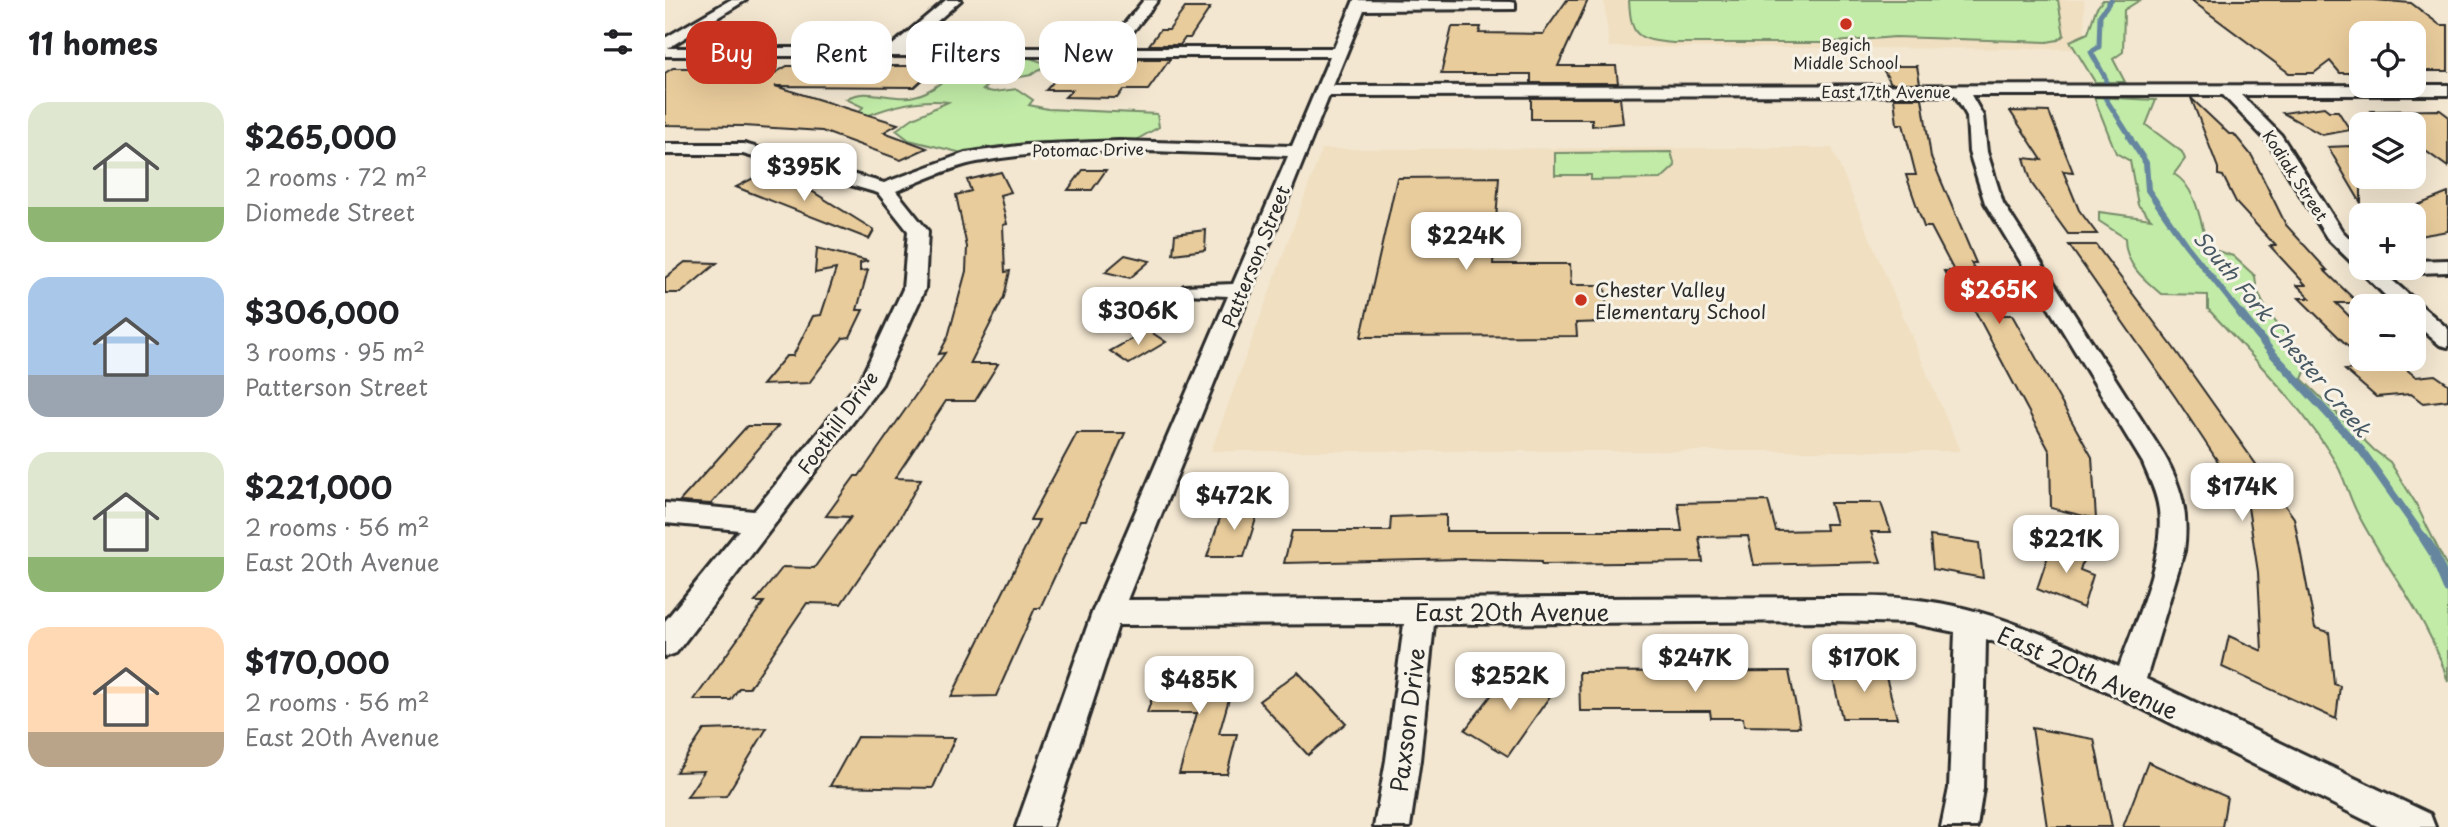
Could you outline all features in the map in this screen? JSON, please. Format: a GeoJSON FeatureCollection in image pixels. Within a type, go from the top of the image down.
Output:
{"type":"FeatureCollection","features":[{"type":"Feature","properties":{"kind":"street"},"geometry":{"type":"LineString","coordinates":[[665,44],[739,0]]}},
{"type":"Feature","properties":{"kind":"street"},"geometry":{"type":"LineString","coordinates":[[893,52],[954,0]]}},
{"type":"Feature","properties":{"kind":"street"},"geometry":{"type":"LineString","coordinates":[[1134,21],[1151,0]]}},
{"type":"Feature","properties":{"kind":"street"},"geometry":{"type":"LineString","coordinates":[[1359,3],[1510,6]]}},
{"type":"Feature","properties":{"kind":"street","name":"Patterson Street"},"geometry":{"type":"LineString","coordinates":[[1034,827],[1107,613],[1359,3]]}},
{"type":"Feature","properties":{"kind":"street"},"geometry":{"type":"LineString","coordinates":[[665,51],[1039,52]]}},
{"type":"Feature","properties":{"kind":"street"},"geometry":{"type":"LineString","coordinates":[[1137,52],[1339,52]]}},
{"type":"Feature","properties":{"kind":"street"},"geometry":{"type":"LineString","coordinates":[[1960,90],[1975,116],[1978,152],[1994,203],[2155,462],[2168,490],[2173,515],[2172,543],[2128,686]]}},
{"type":"Feature","properties":{"kind":"street","name":"Kodiak Street"},"geometry":{"type":"LineString","coordinates":[[2227,90],[2275,139],[2334,234],[2349,250]]}},
{"type":"Feature","properties":{"kind":"street","name":"East 17th Avenue"},"geometry":{"type":"LineString","coordinates":[[1323,91],[2448,90]]}},
{"type":"Feature","properties":{"kind":"street","name":"Potomac Drive"},"geometry":{"type":"LineString","coordinates":[[885,189],[971,157],[1026,150],[1119,146],[1298,151]]}},
{"type":"Feature","properties":{"kind":"street"},"geometry":{"type":"LineString","coordinates":[[665,149],[744,149],[885,189]]}},
{"type":"Feature","properties":{"kind":"street","name":"Foothill Drive"},"geometry":{"type":"LineString","coordinates":[[665,644],[870,384],[914,289],[918,231],[885,189]]}},
{"type":"Feature","properties":{"kind":"street"},"geometry":{"type":"LineString","coordinates":[[2426,267],[2448,267]]}},
{"type":"Feature","properties":{"kind":"street"},"geometry":{"type":"LineString","coordinates":[[2379,280],[2395,294]]}},
{"type":"Feature","properties":{"kind":"street"},"geometry":{"type":"LineString","coordinates":[[1191,290],[1241,290]]}},
{"type":"Feature","properties":{"kind":"street"},"geometry":{"type":"LineString","coordinates":[[2426,322],[2448,340]]}},
{"type":"Feature","properties":{"kind":"street"},"geometry":{"type":"LineString","coordinates":[[665,513],[762,522]]}},
{"type":"Feature","properties":{"kind":"street","name":"East 20th Avenue"},"geometry":{"type":"LineString","coordinates":[[1107,613],[1833,609],[1910,611],[1971,622],[2018,637],[2128,686],[2417,827]]}},
{"type":"Feature","properties":{"kind":"street","name":"Paxson Drive"},"geometry":{"type":"LineString","coordinates":[[1392,827],[1403,760],[1420,612]]}},
{"type":"Feature","properties":{"kind":"street"},"geometry":{"type":"LineString","coordinates":[[1959,827],[1966,788],[1971,622]]}},
{"type":"Feature","properties":{"kind":"shaded area","name":"Begich Middle School"},"geometry":{"type":"Polygon","coordinates":[[[1604,0],[2084,0],[2085,49],[1609,47],[1604,0]]]}},
{"type":"Feature","properties":{"kind":"shaded area","name":"Chester Valley Elementary School"},"geometry":{"type":"Polygon","coordinates":[[[1832,148],[1960,451],[1211,451],[1322,149],[1832,148]]]}},
{"type":"Feature","properties":{"kind":"green space","name":"Begich Middle School"},"geometry":{"type":"Polygon","coordinates":[[[1629,0],[2058,0],[2064,35],[2058,40],[2047,42],[1895,37],[1824,43],[1673,43],[1651,40],[1638,34],[1632,22],[1629,0]]]}},
{"type":"Feature","properties":{"kind":"green space"},"geometry":{"type":"Polygon","coordinates":[[[2103,0],[2140,0],[2124,10],[2123,52],[2113,59],[2125,82],[2095,82],[2070,41],[2088,33],[2096,9],[2103,0]]]}},
{"type":"Feature","properties":{"kind":"green space"},"geometry":{"type":"Polygon","coordinates":[[[1025,58],[1039,61],[1039,70],[1025,76],[1025,58]]]}},
{"type":"Feature","properties":{"kind":"green space"},"geometry":{"type":"Polygon","coordinates":[[[939,84],[990,84],[983,90],[994,92],[1017,89],[1033,100],[1029,105],[1048,109],[1157,114],[1159,127],[1134,141],[1043,142],[982,148],[962,153],[909,140],[896,130],[913,118],[948,102],[924,101],[901,105],[855,121],[863,107],[846,99],[861,94],[910,97],[927,92],[939,84]]]}},
{"type":"Feature","properties":{"kind":"green space"},"geometry":{"type":"Polygon","coordinates":[[[2094,97],[2156,100],[2146,125],[2182,152],[2185,159],[2174,174],[2182,180],[2193,197],[2208,248],[2233,256],[2255,276],[2261,299],[2268,311],[2309,362],[2302,379],[2374,450],[2390,462],[2415,502],[2448,569],[2448,682],[2431,638],[2360,518],[2337,465],[2309,423],[2277,383],[2208,309],[2208,295],[2161,294],[2131,263],[2125,238],[2099,221],[2099,212],[2151,219],[2138,205],[2130,161],[2116,153],[2094,97]]]}},
{"type":"Feature","properties":{"kind":"green space"},"geometry":{"type":"Polygon","coordinates":[[[1671,152],[1675,166],[1661,179],[1591,180],[1591,175],[1555,175],[1555,153],[1671,152]]]}},
{"type":"Feature","properties":{"kind":"building"},"geometry":{"type":"Polygon","coordinates":[[[1567,0],[1588,0],[1558,66],[1616,66],[1618,83],[1531,83],[1531,74],[1441,74],[1452,27],[1481,27],[1479,33],[1543,34],[1567,0]]]}},
{"type":"Feature","properties":{"kind":"building"},"geometry":{"type":"Polygon","coordinates":[[[2191,0],[2374,0],[2411,3],[2440,25],[2448,25],[2448,71],[2426,71],[2426,21],[2349,21],[2349,73],[2340,73],[2330,61],[2314,73],[2289,73],[2191,0]]]}},
{"type":"Feature","properties":{"kind":"building"},"geometry":{"type":"Polygon","coordinates":[[[1185,8],[1210,8],[1190,38],[1185,38],[1180,45],[1149,45],[1160,30],[1169,30],[1185,8]]]}},
{"type":"Feature","properties":{"kind":"building"},"geometry":{"type":"Polygon","coordinates":[[[1139,59],[1170,59],[1148,90],[1123,90],[1117,98],[1065,97],[1072,90],[1046,90],[1051,84],[1137,84],[1139,59]]]}},
{"type":"Feature","properties":{"kind":"building"},"geometry":{"type":"Polygon","coordinates":[[[791,66],[791,84],[892,84],[892,66],[906,66],[906,84],[917,84],[914,87],[775,86],[898,124],[884,132],[927,148],[901,160],[822,131],[665,125],[665,73],[673,68],[686,68],[686,84],[777,84],[777,72],[791,66]]]}},
{"type":"Feature","properties":{"kind":"building"},"geometry":{"type":"Polygon","coordinates":[[[1881,66],[1917,66],[1920,83],[1891,83],[1881,66]]]}},
{"type":"Feature","properties":{"kind":"building"},"geometry":{"type":"Polygon","coordinates":[[[1531,98],[1620,98],[1623,123],[1592,126],[1592,119],[1531,119],[1531,98]]]}},
{"type":"Feature","properties":{"kind":"building"},"geometry":{"type":"Polygon","coordinates":[[[1894,98],[1922,98],[1931,157],[1976,263],[1971,263],[2000,315],[2012,315],[2092,457],[2096,519],[2051,508],[2050,452],[1973,307],[1962,307],[1944,271],[1954,271],[1931,227],[1924,227],[1906,175],[1916,175],[1903,124],[1897,124],[1894,98]]]}},
{"type":"Feature","properties":{"kind":"building"},"geometry":{"type":"Polygon","coordinates":[[[2191,98],[2229,134],[2234,134],[2252,156],[2286,225],[2327,270],[2324,270],[2349,294],[2349,303],[2336,303],[2349,316],[2349,347],[2299,298],[2310,298],[2297,285],[2306,285],[2270,246],[2276,246],[2237,204],[2223,176],[2218,175],[2218,168],[2191,98]]]}},
{"type":"Feature","properties":{"kind":"building"},"geometry":{"type":"Polygon","coordinates":[[[2324,107],[2329,111],[2338,111],[2349,130],[2322,135],[2283,113],[2324,107]]]}},
{"type":"Feature","properties":{"kind":"building"},"geometry":{"type":"Polygon","coordinates":[[[2440,110],[2448,116],[2448,167],[2426,151],[2426,112],[2372,111],[2440,110]]]}},
{"type":"Feature","properties":{"kind":"building"},"geometry":{"type":"Polygon","coordinates":[[[2010,111],[2049,112],[2073,172],[2063,171],[2079,210],[2097,234],[2068,234],[2032,184],[2024,158],[2042,160],[2010,111]]]}},
{"type":"Feature","properties":{"kind":"building"},"geometry":{"type":"Polygon","coordinates":[[[2349,146],[2349,183],[2328,147],[2349,146]]]}},
{"type":"Feature","properties":{"kind":"building"},"geometry":{"type":"Polygon","coordinates":[[[1083,170],[1106,170],[1092,190],[1068,190],[1083,170]]]}},
{"type":"Feature","properties":{"kind":"building"},"geometry":{"type":"Polygon","coordinates":[[[765,172],[813,192],[874,230],[869,239],[736,187],[765,172]]]}},
{"type":"Feature","properties":{"kind":"building"},"geometry":{"type":"Polygon","coordinates":[[[1001,172],[1011,192],[1000,195],[1007,224],[1003,225],[1005,272],[1010,271],[1004,297],[970,364],[998,364],[975,401],[946,401],[895,478],[921,479],[899,519],[841,604],[807,603],[749,688],[739,688],[731,700],[694,700],[764,602],[755,602],[783,567],[814,568],[851,517],[826,516],[855,476],[859,476],[945,353],[939,354],[948,337],[966,271],[967,247],[956,195],[971,191],[967,180],[1001,172]]]}},
{"type":"Feature","properties":{"kind":"building","name":"Chester Valley Elementary School"},"geometry":{"type":"Polygon","coordinates":[[[1499,177],[1493,264],[1570,264],[1571,285],[1605,285],[1607,322],[1576,323],[1577,336],[1361,337],[1397,178],[1499,177]]]}},
{"type":"Feature","properties":{"kind":"building"},"geometry":{"type":"Polygon","coordinates":[[[2353,189],[2361,189],[2361,203],[2353,189]]]}},
{"type":"Feature","properties":{"kind":"building"},"geometry":{"type":"Polygon","coordinates":[[[2448,193],[2448,231],[2426,235],[2426,203],[2423,203],[2448,193]]]}},
{"type":"Feature","properties":{"kind":"building"},"geometry":{"type":"Polygon","coordinates":[[[1206,230],[1205,250],[1173,254],[1175,234],[1206,230]]]}},
{"type":"Feature","properties":{"kind":"building"},"geometry":{"type":"Polygon","coordinates":[[[2069,245],[2096,245],[2173,347],[2294,518],[2315,628],[2329,632],[2334,684],[2340,686],[2336,719],[2222,667],[2229,636],[2262,651],[2258,572],[2248,507],[2069,245]]]}},
{"type":"Feature","properties":{"kind":"building"},"geometry":{"type":"Polygon","coordinates":[[[817,248],[868,261],[860,263],[860,271],[868,270],[857,310],[863,310],[850,337],[843,338],[809,383],[762,385],[786,356],[793,356],[813,316],[821,315],[836,269],[815,273],[817,248]]]}},
{"type":"Feature","properties":{"kind":"building"},"geometry":{"type":"Polygon","coordinates":[[[1125,255],[1150,261],[1130,278],[1105,272],[1125,255]]]}},
{"type":"Feature","properties":{"kind":"building"},"geometry":{"type":"Polygon","coordinates":[[[685,262],[717,263],[681,293],[665,293],[665,278],[685,262]]]}},
{"type":"Feature","properties":{"kind":"building"},"geometry":{"type":"Polygon","coordinates":[[[1148,330],[1166,342],[1129,364],[1110,351],[1148,330]]]}},
{"type":"Feature","properties":{"kind":"building"},"geometry":{"type":"Polygon","coordinates":[[[2345,370],[2408,371],[2416,377],[2435,375],[2448,384],[2448,400],[2423,403],[2411,394],[2376,397],[2345,370]]]}},
{"type":"Feature","properties":{"kind":"building"},"geometry":{"type":"Polygon","coordinates":[[[747,426],[778,426],[711,504],[679,502],[747,426]]]}},
{"type":"Feature","properties":{"kind":"building"},"geometry":{"type":"Polygon","coordinates":[[[1077,433],[1125,433],[1086,520],[1081,520],[1040,608],[1035,608],[996,696],[951,697],[1039,520],[1030,520],[1077,433]]]}},
{"type":"Feature","properties":{"kind":"building"},"geometry":{"type":"Polygon","coordinates":[[[1768,501],[1776,531],[1826,530],[1825,524],[1836,524],[1830,503],[1881,503],[1891,532],[1871,532],[1881,562],[1754,565],[1748,536],[1699,537],[1703,562],[1542,564],[1542,561],[1464,559],[1284,563],[1292,531],[1390,531],[1391,517],[1446,515],[1446,531],[1682,531],[1678,503],[1768,501]]]}},
{"type":"Feature","properties":{"kind":"building"},"geometry":{"type":"Polygon","coordinates":[[[1224,506],[1260,506],[1244,557],[1207,557],[1224,506]]]}},
{"type":"Feature","properties":{"kind":"building"},"geometry":{"type":"Polygon","coordinates":[[[1930,536],[1979,543],[1983,578],[1933,569],[1930,536]]]}},
{"type":"Feature","properties":{"kind":"building"},"geometry":{"type":"Polygon","coordinates":[[[2053,541],[2085,554],[2080,570],[2093,575],[2083,608],[2037,589],[2053,541]]]}},
{"type":"Feature","properties":{"kind":"building"},"geometry":{"type":"Polygon","coordinates":[[[1831,670],[1884,670],[1897,718],[1842,718],[1831,670]]]}},
{"type":"Feature","properties":{"kind":"building"},"geometry":{"type":"Polygon","coordinates":[[[1161,671],[1237,671],[1219,734],[1237,734],[1227,774],[1179,774],[1197,713],[1147,713],[1161,671]]]}},
{"type":"Feature","properties":{"kind":"building"},"geometry":{"type":"Polygon","coordinates":[[[1523,671],[1555,689],[1508,756],[1465,730],[1506,676],[1515,681],[1523,671]]]}},
{"type":"Feature","properties":{"kind":"building"},"geometry":{"type":"Polygon","coordinates":[[[1789,671],[1800,727],[1744,726],[1743,718],[1711,718],[1710,711],[1580,711],[1579,672],[1789,671]]]}},
{"type":"Feature","properties":{"kind":"building"},"geometry":{"type":"Polygon","coordinates":[[[1298,672],[1346,723],[1308,755],[1259,701],[1298,672]]]}},
{"type":"Feature","properties":{"kind":"building"},"geometry":{"type":"Polygon","coordinates":[[[767,728],[726,796],[687,797],[704,771],[676,772],[704,730],[767,728]]]}},
{"type":"Feature","properties":{"kind":"building"},"geometry":{"type":"Polygon","coordinates":[[[2032,728],[2094,739],[2112,827],[2047,827],[2032,728]]]}},
{"type":"Feature","properties":{"kind":"building"},"geometry":{"type":"Polygon","coordinates":[[[857,737],[955,738],[933,788],[830,786],[857,737]]]}},
{"type":"Feature","properties":{"kind":"building"},"geometry":{"type":"Polygon","coordinates":[[[2148,762],[2227,797],[2222,827],[2123,827],[2148,762]]]}},
{"type":"Feature","properties":{"kind":"waterway","name":"South Fork Chester Creek"},"geometry":{"type":"LineString","coordinates":[[2105,85],[2106,79],[2091,52],[2099,47],[2100,15],[2111,0]]}},
{"type":"Feature","properties":{"kind":"waterway","name":"South Fork Chester Creek"},"geometry":{"type":"LineString","coordinates":[[2104,96],[2131,138]]}},
{"type":"Feature","properties":{"kind":"waterway","name":"South Fork Chester Creek"},"geometry":{"type":"LineString","coordinates":[[2129,137],[2146,163],[2148,190],[2186,245],[2241,314]]}},
{"type":"Feature","properties":{"kind":"waterway","name":"South Fork Chester Creek"},"geometry":{"type":"LineString","coordinates":[[2240,313],[2272,353],[2362,451],[2425,540]]}},
{"type":"Feature","properties":{"kind":"waterway","name":"South Fork Chester Creek"},"geometry":{"type":"LineString","coordinates":[[2424,538],[2448,588]]}},
{"type":"Feature","properties":{"kind":"place","name":"Begich Middle School"},"geometry":{"type":"Point","coordinates":[1846,24]}},
{"type":"Feature","properties":{"kind":"place","name":"Chester Valley Elementary School"},"geometry":{"type":"Point","coordinates":[1581,300]}}]}
